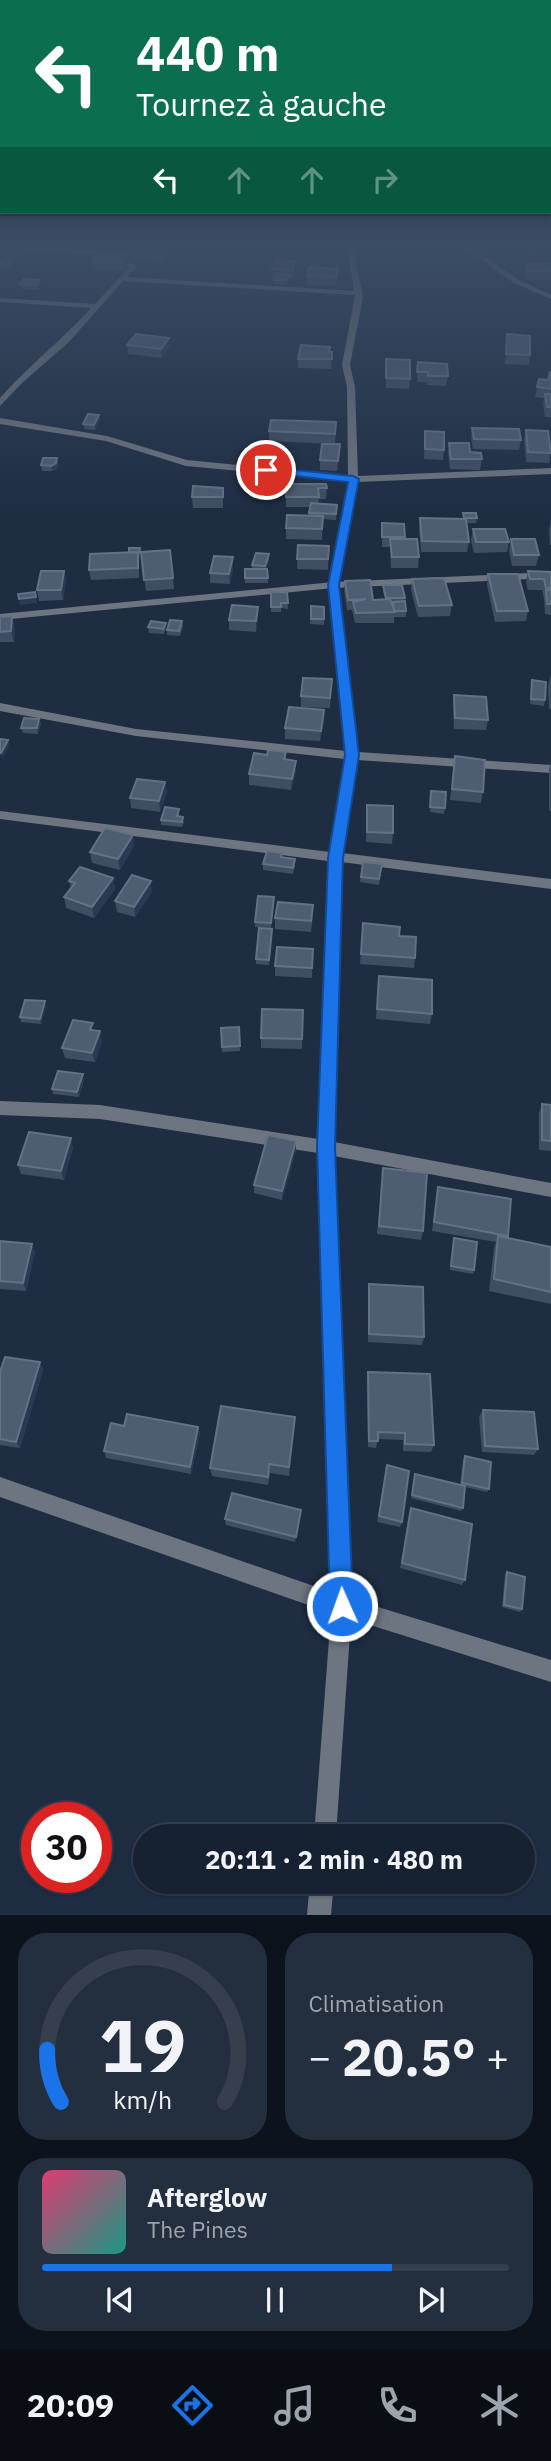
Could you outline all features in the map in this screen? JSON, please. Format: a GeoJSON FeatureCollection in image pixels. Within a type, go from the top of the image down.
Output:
{"type":"FeatureCollection","features":[{"type":"Feature","properties":{"kind":"street"},"geometry":{"type":"LineString","coordinates":[[0,403],[69,334]]}},
{"type":"Feature","properties":{"kind":"street"},"geometry":{"type":"LineString","coordinates":[[326,1824],[342,1606],[326,1147],[335,858],[352,755],[334,585],[353,479],[351,387],[346,365],[351,334]]}},
{"type":"Feature","properties":{"kind":"street"},"geometry":{"type":"LineString","coordinates":[[0,421],[107,439],[186,463],[353,479],[551,471]]}},
{"type":"Feature","properties":{"kind":"street"},"geometry":{"type":"LineString","coordinates":[[0,617],[334,585],[551,576]]}},
{"type":"Feature","properties":{"kind":"street"},"geometry":{"type":"LineString","coordinates":[[0,707],[60,721],[139,734],[352,755],[551,769]]}},
{"type":"Feature","properties":{"kind":"street"},"geometry":{"type":"LineString","coordinates":[[0,815],[551,884]]}},
{"type":"Feature","properties":{"kind":"street"},"geometry":{"type":"LineString","coordinates":[[0,1108],[100,1112],[326,1147],[551,1190]]}},
{"type":"Feature","properties":{"kind":"street"},"geometry":{"type":"LineString","coordinates":[[0,1487],[342,1606],[551,1671]]}},
{"type":"Feature","properties":{"kind":"street"},"geometry":{"type":"LineString","coordinates":[[319,1915],[321,1894]]}},
{"type":"Feature","properties":{"kind":"building"},"geometry":{"type":"Polygon","coordinates":[[[136,334],[169,338],[161,349],[127,345],[136,334]]]}},
{"type":"Feature","properties":{"kind":"building"},"geometry":{"type":"Polygon","coordinates":[[[507,334],[530,336],[530,355],[506,354],[507,334]]]}},
{"type":"Feature","properties":{"kind":"building"},"geometry":{"type":"Polygon","coordinates":[[[301,345],[330,347],[332,359],[298,359],[301,345]]]}},
{"type":"Feature","properties":{"kind":"building"},"geometry":{"type":"Polygon","coordinates":[[[386,359],[410,360],[410,379],[386,378],[386,359]]]}},
{"type":"Feature","properties":{"kind":"building"},"geometry":{"type":"Polygon","coordinates":[[[418,362],[447,364],[448,376],[428,376],[428,372],[417,372],[418,362]]]}},
{"type":"Feature","properties":{"kind":"building"},"geometry":{"type":"Polygon","coordinates":[[[550,372],[551,389],[537,387],[539,379],[548,380],[550,372]]]}},
{"type":"Feature","properties":{"kind":"building"},"geometry":{"type":"Polygon","coordinates":[[[545,394],[551,394],[551,407],[547,407],[545,394]]]}},
{"type":"Feature","properties":{"kind":"building"},"geometry":{"type":"Polygon","coordinates":[[[88,414],[99,415],[94,425],[83,424],[88,414]]]}},
{"type":"Feature","properties":{"kind":"building"},"geometry":{"type":"Polygon","coordinates":[[[271,420],[336,422],[335,434],[269,431],[271,420]]]}},
{"type":"Feature","properties":{"kind":"building"},"geometry":{"type":"Polygon","coordinates":[[[472,428],[519,429],[521,440],[474,439],[472,428]]]}},
{"type":"Feature","properties":{"kind":"building"},"geometry":{"type":"Polygon","coordinates":[[[526,430],[548,431],[551,453],[528,452],[526,430]]]}},
{"type":"Feature","properties":{"kind":"building"},"geometry":{"type":"Polygon","coordinates":[[[425,431],[444,432],[444,450],[425,449],[425,431]]]}},
{"type":"Feature","properties":{"kind":"building"},"geometry":{"type":"Polygon","coordinates":[[[449,443],[469,443],[470,452],[481,453],[482,459],[451,459],[449,443]]]}},
{"type":"Feature","properties":{"kind":"building"},"geometry":{"type":"Polygon","coordinates":[[[322,444],[340,444],[338,461],[320,460],[322,444]]]}},
{"type":"Feature","properties":{"kind":"building"},"geometry":{"type":"Polygon","coordinates":[[[43,458],[57,458],[56,463],[51,466],[41,465],[43,458]]]}},
{"type":"Feature","properties":{"kind":"building"},"geometry":{"type":"Polygon","coordinates":[[[286,484],[326,484],[327,488],[318,488],[319,497],[286,497],[286,484]]]}},
{"type":"Feature","properties":{"kind":"building"},"geometry":{"type":"Polygon","coordinates":[[[193,486],[223,488],[223,497],[192,497],[193,486]]]}},
{"type":"Feature","properties":{"kind":"building"},"geometry":{"type":"Polygon","coordinates":[[[311,503],[337,505],[336,514],[309,513],[311,503]]]}},
{"type":"Feature","properties":{"kind":"building"},"geometry":{"type":"Polygon","coordinates":[[[463,513],[476,513],[477,518],[464,518],[463,513]]]}},
{"type":"Feature","properties":{"kind":"building"},"geometry":{"type":"Polygon","coordinates":[[[287,515],[323,516],[322,529],[286,528],[287,515]]]}},
{"type":"Feature","properties":{"kind":"building"},"geometry":{"type":"Polygon","coordinates":[[[420,518],[466,519],[469,542],[422,541],[420,518]]]}},
{"type":"Feature","properties":{"kind":"building"},"geometry":{"type":"Polygon","coordinates":[[[382,523],[404,524],[405,537],[382,537],[382,523]]]}},
{"type":"Feature","properties":{"kind":"building"},"geometry":{"type":"Polygon","coordinates":[[[473,529],[505,529],[509,542],[476,542],[473,529]]]}},
{"type":"Feature","properties":{"kind":"building"},"geometry":{"type":"Polygon","coordinates":[[[390,539],[417,539],[419,557],[392,557],[390,539]]]}},
{"type":"Feature","properties":{"kind":"building"},"geometry":{"type":"Polygon","coordinates":[[[511,539],[535,539],[539,555],[514,555],[511,539]]]}},
{"type":"Feature","properties":{"kind":"building"},"geometry":{"type":"Polygon","coordinates":[[[298,545],[329,546],[328,559],[297,559],[298,545]]]}},
{"type":"Feature","properties":{"kind":"building"},"geometry":{"type":"Polygon","coordinates":[[[129,548],[140,548],[139,553],[129,552],[129,548]]]}},
{"type":"Feature","properties":{"kind":"building"},"geometry":{"type":"Polygon","coordinates":[[[170,550],[173,578],[144,580],[141,552],[170,550]]]}},
{"type":"Feature","properties":{"kind":"building"},"geometry":{"type":"Polygon","coordinates":[[[138,552],[138,568],[89,570],[90,554],[138,552]]]}},
{"type":"Feature","properties":{"kind":"building"},"geometry":{"type":"Polygon","coordinates":[[[256,553],[269,554],[265,566],[252,565],[256,553]]]}},
{"type":"Feature","properties":{"kind":"building"},"geometry":{"type":"Polygon","coordinates":[[[214,556],[233,557],[229,574],[210,573],[214,556]]]}},
{"type":"Feature","properties":{"kind":"building"},"geometry":{"type":"Polygon","coordinates":[[[245,569],[267,569],[268,578],[245,578],[245,569]]]}},
{"type":"Feature","properties":{"kind":"building"},"geometry":{"type":"Polygon","coordinates":[[[41,571],[64,571],[61,590],[37,590],[41,571]]]}},
{"type":"Feature","properties":{"kind":"building"},"geometry":{"type":"Polygon","coordinates":[[[528,571],[551,572],[551,588],[546,588],[544,579],[530,579],[528,571]]]}},
{"type":"Feature","properties":{"kind":"building"},"geometry":{"type":"Polygon","coordinates":[[[488,574],[518,574],[528,611],[497,611],[488,574]]]}},
{"type":"Feature","properties":{"kind":"building"},"geometry":{"type":"Polygon","coordinates":[[[444,578],[452,605],[419,606],[412,579],[444,578]]]}},
{"type":"Feature","properties":{"kind":"building"},"geometry":{"type":"Polygon","coordinates":[[[370,580],[373,600],[390,599],[395,612],[356,613],[353,602],[366,599],[348,600],[345,581],[370,580]]]}},
{"type":"Feature","properties":{"kind":"building"},"geometry":{"type":"Polygon","coordinates":[[[383,585],[402,585],[405,598],[386,598],[383,585]]]}},
{"type":"Feature","properties":{"kind":"building"},"geometry":{"type":"Polygon","coordinates":[[[546,590],[551,590],[551,604],[547,604],[546,590]]]}},
{"type":"Feature","properties":{"kind":"building"},"geometry":{"type":"Polygon","coordinates":[[[35,592],[36,597],[19,599],[18,594],[35,592]]]}},
{"type":"Feature","properties":{"kind":"building"},"geometry":{"type":"Polygon","coordinates":[[[271,592],[287,592],[288,603],[281,603],[281,607],[271,607],[271,592]]]}},
{"type":"Feature","properties":{"kind":"building"},"geometry":{"type":"Polygon","coordinates":[[[405,601],[406,611],[394,611],[393,602],[405,601]]]}},
{"type":"Feature","properties":{"kind":"building"},"geometry":{"type":"Polygon","coordinates":[[[232,605],[258,607],[256,621],[229,620],[232,605]]]}},
{"type":"Feature","properties":{"kind":"building"},"geometry":{"type":"Polygon","coordinates":[[[311,606],[324,607],[324,619],[311,619],[311,606]]]}},
{"type":"Feature","properties":{"kind":"building"},"geometry":{"type":"Polygon","coordinates":[[[12,616],[11,631],[0,632],[0,617],[12,616]]]}},
{"type":"Feature","properties":{"kind":"building"},"geometry":{"type":"Polygon","coordinates":[[[170,620],[182,621],[179,631],[167,630],[170,620]]]}},
{"type":"Feature","properties":{"kind":"building"},"geometry":{"type":"Polygon","coordinates":[[[151,621],[166,623],[163,629],[148,627],[151,621]]]}},
{"type":"Feature","properties":{"kind":"building"},"geometry":{"type":"Polygon","coordinates":[[[303,678],[332,679],[330,698],[301,696],[303,678]]]}},
{"type":"Feature","properties":{"kind":"building"},"geometry":{"type":"Polygon","coordinates":[[[532,680],[546,682],[545,700],[531,699],[532,680]]]}},
{"type":"Feature","properties":{"kind":"building"},"geometry":{"type":"Polygon","coordinates":[[[454,695],[486,697],[488,720],[455,718],[454,695]]]}},
{"type":"Feature","properties":{"kind":"building"},"geometry":{"type":"Polygon","coordinates":[[[289,707],[324,710],[321,731],[285,728],[289,707]]]}},
{"type":"Feature","properties":{"kind":"building"},"geometry":{"type":"Polygon","coordinates":[[[24,718],[39,719],[37,728],[21,728],[24,718]]]}},
{"type":"Feature","properties":{"kind":"building"},"geometry":{"type":"Polygon","coordinates":[[[0,739],[8,740],[1,753],[0,753],[0,739]]]}},
{"type":"Feature","properties":{"kind":"building"},"geometry":{"type":"Polygon","coordinates":[[[268,750],[286,752],[284,759],[296,761],[292,779],[249,774],[254,753],[267,755],[268,750]]]}},
{"type":"Feature","properties":{"kind":"building"},"geometry":{"type":"Polygon","coordinates":[[[455,756],[485,760],[483,792],[452,789],[455,756]]]}},
{"type":"Feature","properties":{"kind":"building"},"geometry":{"type":"Polygon","coordinates":[[[137,779],[165,782],[159,801],[130,798],[137,779]]]}},
{"type":"Feature","properties":{"kind":"building"},"geometry":{"type":"Polygon","coordinates":[[[431,791],[446,792],[445,808],[430,807],[431,791]]]}},
{"type":"Feature","properties":{"kind":"building"},"geometry":{"type":"Polygon","coordinates":[[[367,805],[393,806],[393,833],[367,832],[367,805]]]}},
{"type":"Feature","properties":{"kind":"building"},"geometry":{"type":"Polygon","coordinates":[[[165,807],[179,809],[177,816],[183,817],[182,822],[161,820],[165,807]]]}},
{"type":"Feature","properties":{"kind":"building"},"geometry":{"type":"Polygon","coordinates":[[[105,828],[133,835],[118,859],[90,852],[105,828]]]}},
{"type":"Feature","properties":{"kind":"building"},"geometry":{"type":"Polygon","coordinates":[[[267,851],[282,853],[281,857],[295,859],[293,868],[263,864],[267,851]]]}},
{"type":"Feature","properties":{"kind":"building"},"geometry":{"type":"Polygon","coordinates":[[[363,862],[382,864],[379,879],[361,877],[363,862]]]}},
{"type":"Feature","properties":{"kind":"building"},"geometry":{"type":"Polygon","coordinates":[[[80,867],[113,878],[92,907],[64,897],[75,883],[69,881],[80,867]]]}},
{"type":"Feature","properties":{"kind":"building"},"geometry":{"type":"Polygon","coordinates":[[[132,875],[151,881],[134,907],[115,901],[132,875]]]}},
{"type":"Feature","properties":{"kind":"building"},"geometry":{"type":"Polygon","coordinates":[[[258,896],[274,897],[271,923],[255,922],[258,896]]]}},
{"type":"Feature","properties":{"kind":"building"},"geometry":{"type":"Polygon","coordinates":[[[278,902],[313,905],[311,921],[275,918],[278,902]]]}},
{"type":"Feature","properties":{"kind":"building"},"geometry":{"type":"Polygon","coordinates":[[[363,923],[400,927],[399,936],[416,937],[415,958],[361,954],[363,923]]]}},
{"type":"Feature","properties":{"kind":"building"},"geometry":{"type":"Polygon","coordinates":[[[259,928],[272,929],[269,960],[256,959],[259,928]]]}},
{"type":"Feature","properties":{"kind":"building"},"geometry":{"type":"Polygon","coordinates":[[[277,947],[313,949],[312,968],[275,966],[277,947]]]}},
{"type":"Feature","properties":{"kind":"building"},"geometry":{"type":"Polygon","coordinates":[[[379,976],[432,980],[432,1014],[377,1009],[379,976]]]}},
{"type":"Feature","properties":{"kind":"building"},"geometry":{"type":"Polygon","coordinates":[[[25,1000],[45,1001],[40,1019],[20,1017],[25,1000]]]}},
{"type":"Feature","properties":{"kind":"building"},"geometry":{"type":"Polygon","coordinates":[[[262,1009],[303,1010],[302,1039],[261,1038],[262,1009]]]}},
{"type":"Feature","properties":{"kind":"building"},"geometry":{"type":"Polygon","coordinates":[[[73,1020],[93,1023],[90,1030],[100,1031],[92,1053],[62,1048],[73,1020]]]}},
{"type":"Feature","properties":{"kind":"building"},"geometry":{"type":"Polygon","coordinates":[[[239,1027],[240,1046],[222,1047],[221,1028],[239,1027]]]}},
{"type":"Feature","properties":{"kind":"building"},"geometry":{"type":"Polygon","coordinates":[[[58,1071],[83,1074],[77,1092],[52,1089],[58,1071]]]}},
{"type":"Feature","properties":{"kind":"building"},"geometry":{"type":"Polygon","coordinates":[[[542,1104],[551,1105],[551,1141],[542,1140],[542,1104]]]}},
{"type":"Feature","properties":{"kind":"building"},"geometry":{"type":"Polygon","coordinates":[[[29,1132],[71,1138],[61,1171],[18,1165],[29,1132]]]}},
{"type":"Feature","properties":{"kind":"building"},"geometry":{"type":"Polygon","coordinates":[[[268,1135],[296,1141],[282,1191],[254,1185],[268,1135]]]}},
{"type":"Feature","properties":{"kind":"building"},"geometry":{"type":"Polygon","coordinates":[[[383,1168],[427,1173],[423,1231],[379,1226],[383,1168]]]}},
{"type":"Feature","properties":{"kind":"building"},"geometry":{"type":"Polygon","coordinates":[[[438,1187],[511,1199],[508,1236],[434,1222],[438,1187]]]}},
{"type":"Feature","properties":{"kind":"building"},"geometry":{"type":"Polygon","coordinates":[[[498,1236],[551,1247],[551,1292],[494,1279],[498,1236]]]}},
{"type":"Feature","properties":{"kind":"building"},"geometry":{"type":"Polygon","coordinates":[[[454,1238],[477,1242],[474,1270],[451,1266],[454,1238]]]}},
{"type":"Feature","properties":{"kind":"building"},"geometry":{"type":"Polygon","coordinates":[[[0,1241],[32,1244],[23,1283],[0,1281],[0,1241]]]}},
{"type":"Feature","properties":{"kind":"building"},"geometry":{"type":"Polygon","coordinates":[[[369,1284],[423,1287],[424,1337],[369,1334],[369,1284]]]}},
{"type":"Feature","properties":{"kind":"building"},"geometry":{"type":"Polygon","coordinates":[[[5,1357],[40,1362],[16,1442],[0,1439],[0,1372],[5,1357]]]}},
{"type":"Feature","properties":{"kind":"building"},"geometry":{"type":"Polygon","coordinates":[[[368,1372],[430,1374],[434,1445],[405,1444],[405,1433],[378,1432],[378,1441],[369,1441],[368,1372]]]}},
{"type":"Feature","properties":{"kind":"building"},"geometry":{"type":"Polygon","coordinates":[[[221,1406],[295,1417],[289,1467],[269,1464],[268,1477],[210,1468],[221,1406]]]}},
{"type":"Feature","properties":{"kind":"building"},"geometry":{"type":"Polygon","coordinates":[[[483,1410],[534,1412],[538,1449],[485,1446],[483,1410]]]}},
{"type":"Feature","properties":{"kind":"building"},"geometry":{"type":"Polygon","coordinates":[[[127,1414],[198,1427],[190,1467],[104,1451],[111,1423],[124,1426],[127,1414]]]}},
{"type":"Feature","properties":{"kind":"building"},"geometry":{"type":"Polygon","coordinates":[[[465,1456],[491,1462],[489,1489],[462,1483],[465,1456]]]}},
{"type":"Feature","properties":{"kind":"building"},"geometry":{"type":"Polygon","coordinates":[[[387,1465],[409,1471],[402,1522],[379,1516],[387,1465]]]}},
{"type":"Feature","properties":{"kind":"building"},"geometry":{"type":"Polygon","coordinates":[[[415,1474],[465,1486],[463,1508],[412,1495],[415,1474]]]}},
{"type":"Feature","properties":{"kind":"building"},"geometry":{"type":"Polygon","coordinates":[[[232,1493],[301,1510],[296,1537],[225,1519],[232,1493]]]}},
{"type":"Feature","properties":{"kind":"building"},"geometry":{"type":"Polygon","coordinates":[[[411,1508],[472,1524],[465,1580],[402,1563],[411,1508]]]}},
{"type":"Feature","properties":{"kind":"building"},"geometry":{"type":"Polygon","coordinates":[[[507,1572],[525,1577],[522,1609],[504,1605],[507,1572]]]}},
{"type":"Feature","properties":{"kind":"route"},"geometry":{"type":"LineString","coordinates":[[266,470],[353,479],[334,585],[352,755],[335,858],[326,1147],[342,1606]]}}]}
